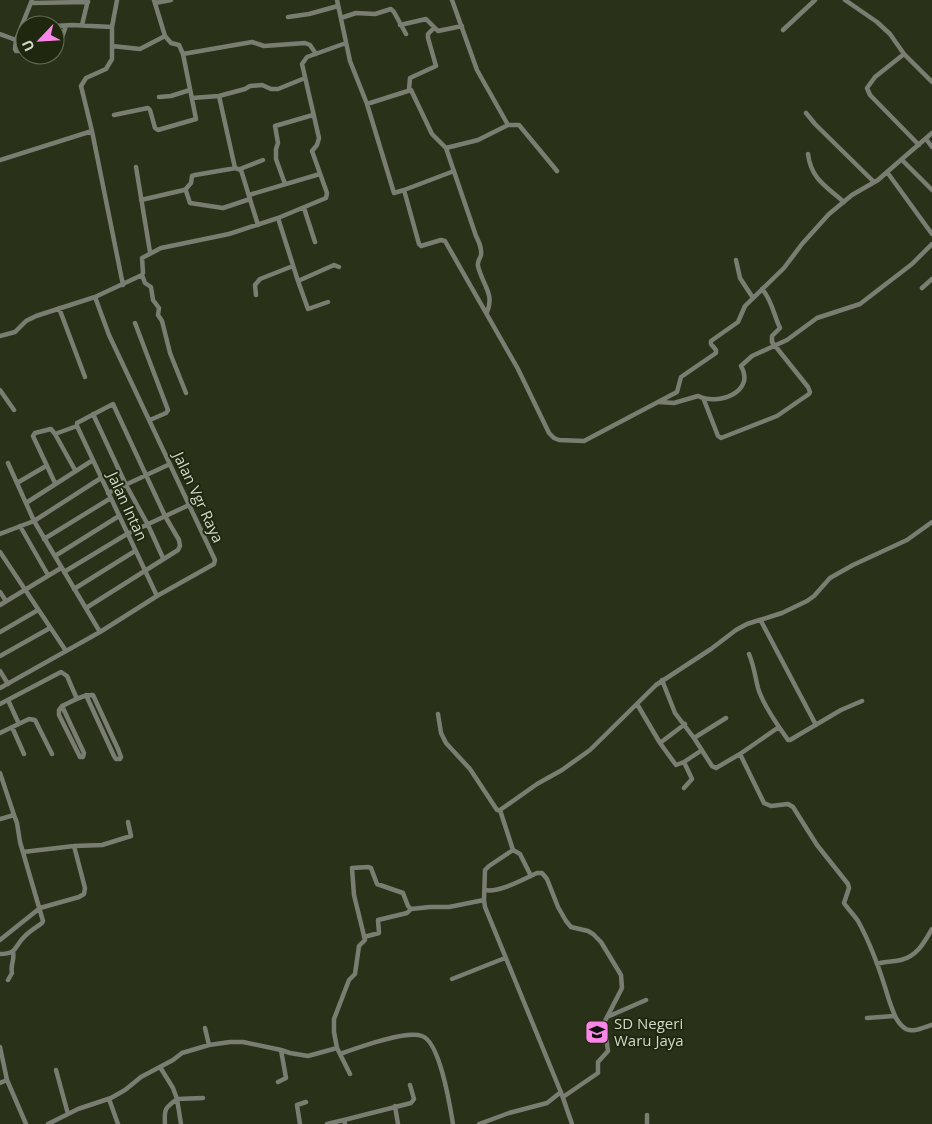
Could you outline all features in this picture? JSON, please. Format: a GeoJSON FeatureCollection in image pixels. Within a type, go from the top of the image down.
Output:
{"type":"FeatureCollection","features":[{"type":"Feature","properties":{"kind":"street"},"geometry":{"type":"LineString","coordinates":[[117,0],[112,27],[112,59],[110,64],[106,69],[86,78],[81,86],[123,285]]}},
{"type":"Feature","properties":{"kind":"street"},"geometry":{"type":"LineString","coordinates":[[114,115],[149,108],[154,128],[158,130],[196,119],[183,54],[179,45],[171,43],[165,36],[155,2],[171,0]]}},
{"type":"Feature","properties":{"kind":"street"},"geometry":{"type":"LineString","coordinates":[[452,0],[477,70],[508,125]]}},
{"type":"Feature","properties":{"kind":"street"},"geometry":{"type":"LineString","coordinates":[[783,30],[815,0]]}},
{"type":"Feature","properties":{"kind":"street"},"geometry":{"type":"LineString","coordinates":[[846,0],[877,22],[890,34],[904,54],[932,82]]}},
{"type":"Feature","properties":{"kind":"street"},"geometry":{"type":"LineString","coordinates":[[27,15],[32,1],[88,1],[82,25]]}},
{"type":"Feature","properties":{"kind":"street"},"geometry":{"type":"LineString","coordinates":[[288,17],[309,14],[338,3],[350,62],[367,104],[394,193],[454,171]]}},
{"type":"Feature","properties":{"kind":"street"},"geometry":{"type":"LineString","coordinates":[[341,18],[356,13],[375,14],[391,9],[406,34]]}},
{"type":"Feature","properties":{"kind":"street"},"geometry":{"type":"LineString","coordinates":[[400,25],[424,19],[429,20],[436,31],[439,32],[462,26]]}},
{"type":"Feature","properties":{"kind":"street"},"geometry":{"type":"LineString","coordinates":[[66,26],[112,27]]}},
{"type":"Feature","properties":{"kind":"street"},"geometry":{"type":"LineString","coordinates":[[409,90],[410,78],[436,66],[428,38],[428,34],[434,28]]}},
{"type":"Feature","properties":{"kind":"street"},"geometry":{"type":"LineString","coordinates":[[0,34],[15,40]]}},
{"type":"Feature","properties":{"kind":"street"},"geometry":{"type":"LineString","coordinates":[[112,46],[140,49],[165,36]]}},
{"type":"Feature","properties":{"kind":"street"},"geometry":{"type":"LineString","coordinates":[[183,54],[252,42],[264,46],[305,43],[310,45],[316,54]]}},
{"type":"Feature","properties":{"kind":"street"},"geometry":{"type":"LineString","coordinates":[[186,393],[170,353],[162,321],[158,315],[159,308],[153,300],[151,286],[146,283],[142,275],[142,258],[150,252],[161,248],[229,234],[258,225],[326,198],[327,193],[312,151],[317,145],[319,138],[305,78],[303,61],[307,57],[346,43]]}},
{"type":"Feature","properties":{"kind":"street"},"geometry":{"type":"LineString","coordinates":[[904,54],[875,77],[867,88],[870,95],[919,145]]}},
{"type":"Feature","properties":{"kind":"street"},"geometry":{"type":"LineString","coordinates":[[192,98],[218,96],[250,86],[262,85],[278,88],[305,78]]}},
{"type":"Feature","properties":{"kind":"street"},"geometry":{"type":"LineString","coordinates":[[159,97],[171,96],[190,90]]}},
{"type":"Feature","properties":{"kind":"street"},"geometry":{"type":"LineString","coordinates":[[367,104],[409,90]]}},
{"type":"Feature","properties":{"kind":"street"},"geometry":{"type":"LineString","coordinates":[[409,90],[413,92],[432,134],[446,148],[480,243],[478,267],[490,300],[487,312]]}},
{"type":"Feature","properties":{"kind":"street"},"geometry":{"type":"LineString","coordinates":[[218,96],[238,169],[250,197],[258,225]]}},
{"type":"Feature","properties":{"kind":"street"},"geometry":{"type":"LineString","coordinates":[[806,113],[874,182]]}},
{"type":"Feature","properties":{"kind":"street"},"geometry":{"type":"LineString","coordinates":[[285,184],[276,159],[278,143],[275,126],[313,115]]}},
{"type":"Feature","properties":{"kind":"street"},"geometry":{"type":"LineString","coordinates":[[446,148],[483,138],[512,124],[522,127],[557,171]]}},
{"type":"Feature","properties":{"kind":"street"},"geometry":{"type":"LineString","coordinates":[[0,160],[92,131]]}},
{"type":"Feature","properties":{"kind":"street"},"geometry":{"type":"LineString","coordinates":[[404,190],[420,245],[441,240],[445,241],[487,312],[549,432],[554,438],[584,441],[677,392],[681,377],[715,354],[716,351],[711,345],[711,341],[738,322],[745,306],[789,263],[802,244],[829,214],[887,172],[932,133]]}},
{"type":"Feature","properties":{"kind":"street"},"geometry":{"type":"LineString","coordinates":[[926,139],[932,147]]}},
{"type":"Feature","properties":{"kind":"street"},"geometry":{"type":"LineString","coordinates":[[808,154],[809,166],[813,174],[844,202]]}},
{"type":"Feature","properties":{"kind":"street"},"geometry":{"type":"LineString","coordinates":[[141,200],[185,190],[191,183],[192,176],[195,175],[238,169],[263,160]]}},
{"type":"Feature","properties":{"kind":"street"},"geometry":{"type":"LineString","coordinates":[[902,160],[932,190]]}},
{"type":"Feature","properties":{"kind":"street"},"geometry":{"type":"LineString","coordinates":[[136,167],[150,252]]}},
{"type":"Feature","properties":{"kind":"street"},"geometry":{"type":"LineString","coordinates":[[887,172],[932,234]]}},
{"type":"Feature","properties":{"kind":"street"},"geometry":{"type":"LineString","coordinates":[[185,190],[190,203],[223,208],[285,184],[320,174]]}},
{"type":"Feature","properties":{"kind":"street"},"geometry":{"type":"LineString","coordinates":[[304,208],[315,242]]}},
{"type":"Feature","properties":{"kind":"street"},"geometry":{"type":"LineString","coordinates":[[278,218],[308,310],[328,302]]}},
{"type":"Feature","properties":{"kind":"street"},"geometry":{"type":"LineString","coordinates":[[658,402],[674,403],[698,396],[704,400],[721,400],[735,394],[745,380],[745,373],[741,366],[752,356],[787,340],[817,318],[860,304],[912,264],[932,244]]}},
{"type":"Feature","properties":{"kind":"street"},"geometry":{"type":"LineString","coordinates":[[736,260],[740,278],[752,298]]}},
{"type":"Feature","properties":{"kind":"street"},"geometry":{"type":"LineString","coordinates":[[298,281],[334,265],[339,267]]}},
{"type":"Feature","properties":{"kind":"street"},"geometry":{"type":"LineString","coordinates":[[256,295],[255,285],[260,279],[293,266]]}},
{"type":"Feature","properties":{"kind":"street"},"geometry":{"type":"LineString","coordinates":[[0,336],[15,332],[30,318],[95,297],[142,275]]}},
{"type":"Feature","properties":{"kind":"street"},"geometry":{"type":"LineString","coordinates":[[922,288],[932,279]]}},
{"type":"Feature","properties":{"kind":"street"},"geometry":{"type":"LineString","coordinates":[[704,400],[718,436],[721,438],[777,416],[810,394],[808,386],[773,345],[772,336],[780,328],[768,298],[762,290]]}},
{"type":"Feature","properties":{"kind":"street","name":"Jalan Vgr Raya"},"geometry":{"type":"LineString","coordinates":[[0,688],[100,632],[157,596],[214,564],[215,560],[109,335],[95,297]]}},
{"type":"Feature","properties":{"kind":"street"},"geometry":{"type":"LineString","coordinates":[[59,308],[85,378]]}},
{"type":"Feature","properties":{"kind":"street"},"geometry":{"type":"LineString","coordinates":[[135,322],[168,410],[150,420]]}},
{"type":"Feature","properties":{"kind":"street"},"geometry":{"type":"LineString","coordinates":[[0,390],[14,410]]}},
{"type":"Feature","properties":{"kind":"street"},"geometry":{"type":"LineString","coordinates":[[56,434],[77,426],[77,423],[113,404],[165,516],[179,540],[180,546],[178,550],[86,608]]}},
{"type":"Feature","properties":{"kind":"street"},"geometry":{"type":"LineString","coordinates":[[93,414],[163,558]]}},
{"type":"Feature","properties":{"kind":"street","name":"Jalan Intan"},"geometry":{"type":"LineString","coordinates":[[77,426],[157,596]]}},
{"type":"Feature","properties":{"kind":"street"},"geometry":{"type":"LineString","coordinates":[[55,483],[33,434],[52,429],[75,470]]}},
{"type":"Feature","properties":{"kind":"street"},"geometry":{"type":"LineString","coordinates":[[26,503],[93,460]]}},
{"type":"Feature","properties":{"kind":"street"},"geometry":{"type":"LineString","coordinates":[[8,464],[34,521],[100,632]]}},
{"type":"Feature","properties":{"kind":"street"},"geometry":{"type":"LineString","coordinates":[[44,539],[126,485],[170,464]]}},
{"type":"Feature","properties":{"kind":"street"},"geometry":{"type":"LineString","coordinates":[[17,483],[46,466]]}},
{"type":"Feature","properties":{"kind":"street"},"geometry":{"type":"LineString","coordinates":[[0,534],[34,521],[102,478]]}},
{"type":"Feature","properties":{"kind":"street"},"geometry":{"type":"LineString","coordinates":[[0,605],[48,575],[62,570],[127,534],[189,504]]}},
{"type":"Feature","properties":{"kind":"street"},"geometry":{"type":"LineString","coordinates":[[55,556],[119,516]]}},
{"type":"Feature","properties":{"kind":"street"},"geometry":{"type":"LineString","coordinates":[[500,810],[590,750],[662,680],[711,649],[736,630],[807,601],[830,578],[853,565],[908,540],[932,522]]}},
{"type":"Feature","properties":{"kind":"street"},"geometry":{"type":"LineString","coordinates":[[20,526],[48,575]]}},
{"type":"Feature","properties":{"kind":"street"},"geometry":{"type":"LineString","coordinates":[[74,589],[135,551]]}},
{"type":"Feature","properties":{"kind":"street"},"geometry":{"type":"LineString","coordinates":[[0,552],[66,651]]}},
{"type":"Feature","properties":{"kind":"street"},"geometry":{"type":"LineString","coordinates":[[0,592],[6,601]]}},
{"type":"Feature","properties":{"kind":"street"},"geometry":{"type":"LineString","coordinates":[[0,632],[38,610]]}},
{"type":"Feature","properties":{"kind":"street"},"geometry":{"type":"LineString","coordinates":[[761,621],[816,725]]}},
{"type":"Feature","properties":{"kind":"street"},"geometry":{"type":"LineString","coordinates":[[0,656],[50,628]]}},
{"type":"Feature","properties":{"kind":"street"},"geometry":{"type":"LineString","coordinates":[[749,654],[763,701],[779,727],[790,740],[841,710],[862,701]]}},
{"type":"Feature","properties":{"kind":"street"},"geometry":{"type":"LineString","coordinates":[[0,671],[8,684]]}},
{"type":"Feature","properties":{"kind":"street"},"geometry":{"type":"LineString","coordinates":[[0,704],[61,672],[67,676],[77,699]]}},
{"type":"Feature","properties":{"kind":"street"},"geometry":{"type":"LineString","coordinates":[[662,680],[673,708],[712,766],[716,768],[779,727]]}},
{"type":"Feature","properties":{"kind":"street"},"geometry":{"type":"LineString","coordinates":[[62,706],[84,753],[83,757],[80,756],[59,710],[62,706],[86,695],[91,694],[95,697],[118,749],[120,759],[114,756],[86,695]]}},
{"type":"Feature","properties":{"kind":"street"},"geometry":{"type":"LineString","coordinates":[[8,700],[20,724]]}},
{"type":"Feature","properties":{"kind":"street"},"geometry":{"type":"LineString","coordinates":[[637,704],[660,743],[676,765],[702,750]]}},
{"type":"Feature","properties":{"kind":"street"},"geometry":{"type":"LineString","coordinates":[[438,714],[446,743],[466,764],[497,810],[500,810],[513,850],[520,854],[531,876]]}},
{"type":"Feature","properties":{"kind":"street"},"geometry":{"type":"LineString","coordinates":[[694,738],[726,718]]}},
{"type":"Feature","properties":{"kind":"street"},"geometry":{"type":"LineString","coordinates":[[0,733],[29,719],[35,720],[52,754]]}},
{"type":"Feature","properties":{"kind":"street"},"geometry":{"type":"LineString","coordinates":[[660,743],[684,724]]}},
{"type":"Feature","properties":{"kind":"street"},"geometry":{"type":"LineString","coordinates":[[12,727],[24,754]]}},
{"type":"Feature","properties":{"kind":"street"},"geometry":{"type":"LineString","coordinates":[[740,754],[764,803],[771,806],[788,804],[793,807],[817,845],[846,880],[849,888],[844,903],[858,921],[877,964],[894,1016],[908,1030],[916,1030],[932,1025]]}},
{"type":"Feature","properties":{"kind":"street"},"geometry":{"type":"LineString","coordinates":[[684,762],[692,779],[684,788]]}},
{"type":"Feature","properties":{"kind":"street"},"geometry":{"type":"LineString","coordinates":[[0,773],[18,827],[19,839],[43,922],[24,936],[13,952],[0,954]]}},
{"type":"Feature","properties":{"kind":"street"},"geometry":{"type":"LineString","coordinates":[[0,820],[14,815]]}},
{"type":"Feature","properties":{"kind":"street"},"geometry":{"type":"LineString","coordinates":[[23,852],[102,845],[130,837],[128,822]]}},
{"type":"Feature","properties":{"kind":"street"},"geometry":{"type":"LineString","coordinates":[[0,940],[40,908],[84,894],[85,888],[74,846]]}},
{"type":"Feature","properties":{"kind":"street"},"geometry":{"type":"LineString","coordinates":[[513,850],[487,868],[484,900],[489,920],[562,1094],[572,1124]]}},
{"type":"Feature","properties":{"kind":"street"},"geometry":{"type":"LineString","coordinates":[[350,1074],[337,1048],[334,1019],[349,980],[355,974],[359,946],[365,940],[354,895],[352,868],[371,868],[376,884],[403,893],[411,909]]}},
{"type":"Feature","properties":{"kind":"street"},"geometry":{"type":"LineString","coordinates":[[480,1124],[509,1113],[546,1103],[598,1073],[598,1062],[608,1051],[604,1026],[606,1018],[622,988],[622,975],[597,938],[588,931],[571,926],[566,922],[544,874],[537,873],[508,886],[490,891],[485,890]]}},
{"type":"Feature","properties":{"kind":"street"},"geometry":{"type":"LineString","coordinates":[[364,937],[379,933],[378,920],[407,913],[411,909],[449,907],[484,900]]}},
{"type":"Feature","properties":{"kind":"street"},"geometry":{"type":"LineString","coordinates":[[877,964],[900,960],[913,955],[932,930]]}},
{"type":"Feature","properties":{"kind":"street"},"geometry":{"type":"LineString","coordinates":[[8,980],[12,972],[13,952]]}},
{"type":"Feature","properties":{"kind":"street"},"geometry":{"type":"LineString","coordinates":[[452,979],[505,958]]}},
{"type":"Feature","properties":{"kind":"street"},"geometry":{"type":"LineString","coordinates":[[606,1018],[646,1000]]}},
{"type":"Feature","properties":{"kind":"street"},"geometry":{"type":"LineString","coordinates":[[867,1018],[894,1016]]}},
{"type":"Feature","properties":{"kind":"street"},"geometry":{"type":"LineString","coordinates":[[206,1028],[209,1045]]}},
{"type":"Feature","properties":{"kind":"street"},"geometry":{"type":"LineString","coordinates":[[340,1054],[394,1038],[415,1035],[424,1036],[430,1042],[439,1062],[447,1088],[453,1124]]}},
{"type":"Feature","properties":{"kind":"street"},"geometry":{"type":"LineString","coordinates":[[48,1124],[78,1109],[109,1099],[125,1090],[141,1077],[182,1053],[209,1045],[243,1042],[308,1056],[337,1048]]}},
{"type":"Feature","properties":{"kind":"street"},"geometry":{"type":"LineString","coordinates":[[0,1047],[7,1080],[26,1124]]}},
{"type":"Feature","properties":{"kind":"street"},"geometry":{"type":"LineString","coordinates":[[278,1082],[286,1078],[281,1050]]}},
{"type":"Feature","properties":{"kind":"street"},"geometry":{"type":"LineString","coordinates":[[160,1067],[173,1088],[177,1099],[181,1124]]}},
{"type":"Feature","properties":{"kind":"street"},"geometry":{"type":"LineString","coordinates":[[56,1070],[68,1114]]}},
{"type":"Feature","properties":{"kind":"street"},"geometry":{"type":"LineString","coordinates":[[0,1083],[7,1080]]}},
{"type":"Feature","properties":{"kind":"street"},"geometry":{"type":"LineString","coordinates":[[327,1124],[344,1122],[395,1106],[409,1104],[414,1101],[410,1085]]}},
{"type":"Feature","properties":{"kind":"street"},"geometry":{"type":"LineString","coordinates":[[165,1124],[164,1114],[166,1107],[177,1099],[203,1098]]}},
{"type":"Feature","properties":{"kind":"street"},"geometry":{"type":"LineString","coordinates":[[109,1099],[118,1124]]}},
{"type":"Feature","properties":{"kind":"street"},"geometry":{"type":"LineString","coordinates":[[300,1124],[297,1105],[306,1102]]}},
{"type":"Feature","properties":{"kind":"street"},"geometry":{"type":"LineString","coordinates":[[395,1106],[398,1124]]}},
{"type":"Feature","properties":{"kind":"street"},"geometry":{"type":"LineString","coordinates":[[647,1115],[647,1124]]}},
{"type":"Feature","properties":{"kind":"place","name":"SD Negeri Waru Jaya"},"geometry":{"type":"Point","coordinates":[597,1032]}}]}
